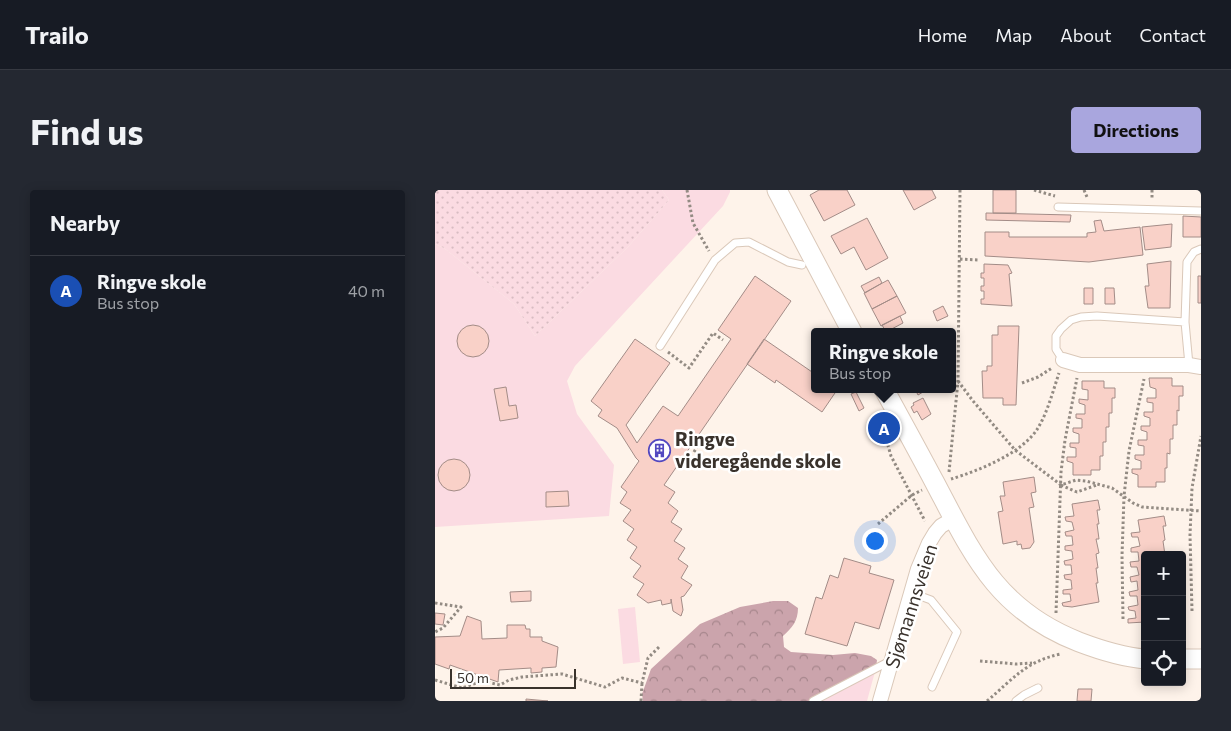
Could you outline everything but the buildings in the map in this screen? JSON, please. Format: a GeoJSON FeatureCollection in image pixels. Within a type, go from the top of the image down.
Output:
{"type":"FeatureCollection","features":[{"type":"Feature","properties":{"kind":"street"},"geometry":{"type":"LineString","coordinates":[[777,190],[850,328]]}},
{"type":"Feature","properties":{"kind":"street"},"geometry":{"type":"LineString","coordinates":[[1063,360],[1080,365],[1195,366]]}},
{"type":"Feature","properties":{"kind":"street"},"geometry":{"type":"LineString","coordinates":[[886,393],[971,551],[998,588],[1016,606],[1039,623],[1064,636],[1115,654],[1141,658]]}},
{"type":"Feature","properties":{"kind":"street","name":"Sjømannsveien"},"geometry":{"type":"LineString","coordinates":[[880,701],[918,569],[929,543],[941,526],[953,519]]}},
{"type":"Feature","properties":{"kind":"street"},"geometry":{"type":"LineString","coordinates":[[1186,659],[1201,659]]}},
{"type":"Feature","properties":{"kind":"lane"},"geometry":{"type":"LineString","coordinates":[[1059,207],[1201,212]]}},
{"type":"Feature","properties":{"kind":"lane"},"geometry":{"type":"LineString","coordinates":[[660,346],[715,260],[735,243],[749,242],[788,262],[802,265]]}},
{"type":"Feature","properties":{"kind":"lane"},"geometry":{"type":"LineString","coordinates":[[1195,366],[1185,322],[1187,262],[1193,252],[1201,249]]}},
{"type":"Feature","properties":{"kind":"lane"},"geometry":{"type":"LineString","coordinates":[[1063,360],[1056,349],[1056,336],[1061,328],[1071,320],[1097,316],[1185,322]]}},
{"type":"Feature","properties":{"kind":"lane"},"geometry":{"type":"LineString","coordinates":[[912,593],[931,600],[957,632],[932,687]]}},
{"type":"Feature","properties":{"kind":"lane"},"geometry":{"type":"LineString","coordinates":[[813,701],[892,660]]}},
{"type":"Feature","properties":{"kind":"lane"},"geometry":{"type":"LineString","coordinates":[[1016,701],[1038,688]]}},
{"type":"Feature","properties":{"kind":"path"},"geometry":{"type":"LineString","coordinates":[[687,190],[693,223],[715,260]]}},
{"type":"Feature","properties":{"kind":"path"},"geometry":{"type":"LineString","coordinates":[[960,190],[958,381],[947,480],[967,474],[1015,450],[1037,430],[1045,413],[1063,360]]}},
{"type":"Feature","properties":{"kind":"path"},"geometry":{"type":"LineString","coordinates":[[1034,190],[1057,197],[1059,207]]}},
{"type":"Feature","properties":{"kind":"path"},"geometry":{"type":"LineString","coordinates":[[960,259],[978,260]]}},
{"type":"Feature","properties":{"kind":"path"},"geometry":{"type":"LineString","coordinates":[[660,346],[689,368],[713,333],[723,340]]}},
{"type":"Feature","properties":{"kind":"path"},"geometry":{"type":"LineString","coordinates":[[1022,382],[1037,377],[1063,360]]}},
{"type":"Feature","properties":{"kind":"path"},"geometry":{"type":"LineString","coordinates":[[1057,603],[1061,485],[1065,440],[1080,365]]}},
{"type":"Feature","properties":{"kind":"path"},"geometry":{"type":"LineString","coordinates":[[1123,619],[1122,556],[1125,496],[1129,451],[1138,416],[1145,365]]}},
{"type":"Feature","properties":{"kind":"path"},"geometry":{"type":"LineString","coordinates":[[958,381],[1015,450],[1061,485],[1077,492],[1097,485]]}},
{"type":"Feature","properties":{"kind":"path"},"geometry":{"type":"LineString","coordinates":[[694,452],[703,436]]}},
{"type":"Feature","properties":{"kind":"path"},"geometry":{"type":"LineString","coordinates":[[885,436],[891,456],[925,521]]}},
{"type":"Feature","properties":{"kind":"path"},"geometry":{"type":"LineString","coordinates":[[1193,611],[1191,509],[1192,488],[1201,436]]}},
{"type":"Feature","properties":{"kind":"path"},"geometry":{"type":"LineString","coordinates":[[1061,485],[1076,480],[1111,488],[1142,507],[1201,511]]}},
{"type":"Feature","properties":{"kind":"path"},"geometry":{"type":"LineString","coordinates":[[878,524],[913,495]]}},
{"type":"Feature","properties":{"kind":"path"},"geometry":{"type":"LineString","coordinates":[[435,603],[461,607],[443,628],[435,632]]}},
{"type":"Feature","properties":{"kind":"path"},"geometry":{"type":"LineString","coordinates":[[641,701],[642,683],[648,658],[660,646]]}},
{"type":"Feature","properties":{"kind":"path"},"geometry":{"type":"LineString","coordinates":[[980,661],[1016,664],[1033,662],[1064,653]]}},
{"type":"Feature","properties":{"kind":"path"},"geometry":{"type":"LineString","coordinates":[[987,701],[1033,662]]}},
{"type":"Feature","properties":{"kind":"path"},"geometry":{"type":"LineString","coordinates":[[435,680],[462,688],[482,681],[500,685],[509,680],[562,674],[605,687],[622,678],[642,683]]}},
{"type":"Feature","properties":{"kind":"shaded area"},"geometry":{"type":"Polygon","coordinates":[[[435,190],[662,190],[669,200],[628,247],[535,336],[514,304],[444,248],[435,244],[435,190]]]}},
{"type":"Feature","properties":{"kind":"shaded area"},"geometry":{"type":"Polygon","coordinates":[[[662,190],[730,190],[730,192],[723,206],[575,366],[567,381],[577,414],[614,465],[609,516],[435,527],[435,244],[444,248],[514,304],[535,336],[628,247],[669,200],[662,190]]]}},
{"type":"Feature","properties":{"kind":"shaded area"},"geometry":{"type":"Polygon","coordinates":[[[635,607],[640,662],[623,664],[618,609],[635,607]]]}},
{"type":"Feature","properties":{"kind":"shaded area"},"geometry":{"type":"Polygon","coordinates":[[[876,668],[867,701],[813,701],[876,668]]]}},
{"type":"Feature","properties":{"kind":"green space"},"geometry":{"type":"Polygon","coordinates":[[[773,601],[788,601],[798,608],[794,624],[783,636],[784,647],[791,652],[833,655],[855,653],[871,656],[877,660],[876,668],[813,701],[643,701],[642,694],[651,669],[700,624],[740,607],[773,601]]]}},
{"type":"Feature","properties":{"kind":"place","name":"Ringve skole"},"geometry":{"type":"Point","coordinates":[884,428]}},
{"type":"Feature","properties":{"kind":"place","name":"Ringve videregående skole"},"geometry":{"type":"Point","coordinates":[659,450]}}]}
